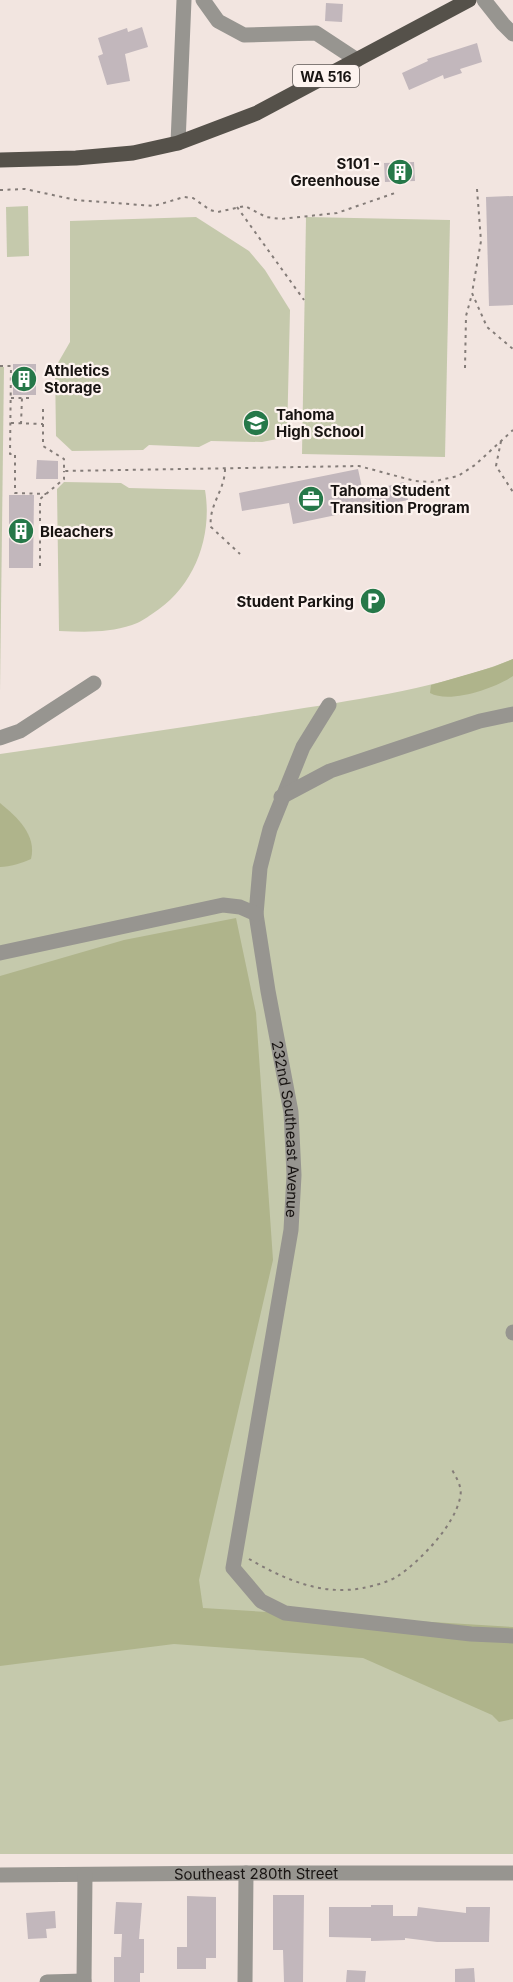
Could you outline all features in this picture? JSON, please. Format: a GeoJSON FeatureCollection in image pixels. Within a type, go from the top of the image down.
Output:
{"type":"FeatureCollection","features":[{"type":"Feature","properties":{"kind":"main road","name":"WA 516"},"geometry":{"type":"LineString","coordinates":[[0,160],[76,158],[134,153],[178,143],[257,113],[357,60],[452,4],[469,0]]}},
{"type":"Feature","properties":{"kind":"street"},"geometry":{"type":"LineString","coordinates":[[178,143],[184,0]]}},
{"type":"Feature","properties":{"kind":"street"},"geometry":{"type":"LineString","coordinates":[[203,0],[218,21],[244,35],[316,33],[357,60]]}},
{"type":"Feature","properties":{"kind":"street"},"geometry":{"type":"LineString","coordinates":[[484,0],[513,34]]}},
{"type":"Feature","properties":{"kind":"street"},"geometry":{"type":"LineString","coordinates":[[0,738],[20,731],[94,683]]}},
{"type":"Feature","properties":{"kind":"street","name":"232nd Southeast Avenue"},"geometry":{"type":"LineString","coordinates":[[329,705],[303,747],[281,797],[260,868],[256,914],[291,1112],[294,1175],[291,1230],[233,1568],[261,1601],[285,1613],[471,1634],[513,1636]]}},
{"type":"Feature","properties":{"kind":"street"},"geometry":{"type":"LineString","coordinates":[[281,797],[330,771],[480,721],[513,714]]}},
{"type":"Feature","properties":{"kind":"street"},"geometry":{"type":"LineString","coordinates":[[0,953],[223,904],[240,907],[256,914]]}},
{"type":"Feature","properties":{"kind":"street"},"geometry":{"type":"LineString","coordinates":[[245,1982],[246,1873]]}},
{"type":"Feature","properties":{"kind":"street","name":"Southeast 280th Street"},"geometry":{"type":"LineString","coordinates":[[0,1875],[513,1873]]}},
{"type":"Feature","properties":{"kind":"street"},"geometry":{"type":"LineString","coordinates":[[46,1982],[84,1982],[86,1875]]}},
{"type":"Feature","properties":{"kind":"path"},"geometry":{"type":"LineString","coordinates":[[0,190],[25,189],[76,200],[154,206],[184,196],[193,198],[210,210],[218,212],[245,206],[266,218],[281,219],[337,213],[395,193]]}},
{"type":"Feature","properties":{"kind":"path"},"geometry":{"type":"LineString","coordinates":[[465,368],[466,316],[481,241],[477,189]]}},
{"type":"Feature","properties":{"kind":"path"},"geometry":{"type":"LineString","coordinates":[[237,207],[304,300]]}},
{"type":"Feature","properties":{"kind":"path"},"geometry":{"type":"LineString","coordinates":[[472,293],[487,327],[513,349]]}},
{"type":"Feature","properties":{"kind":"path"},"geometry":{"type":"LineString","coordinates":[[0,366],[11,366],[10,454],[15,454],[15,493],[46,494]]}},
{"type":"Feature","properties":{"kind":"path"},"geometry":{"type":"LineString","coordinates":[[11,398],[31,398]]}},
{"type":"Feature","properties":{"kind":"path"},"geometry":{"type":"LineString","coordinates":[[21,424],[22,398]]}},
{"type":"Feature","properties":{"kind":"path"},"geometry":{"type":"LineString","coordinates":[[40,566],[40,499],[64,478],[64,459],[43,447],[43,409]]}},
{"type":"Feature","properties":{"kind":"path"},"geometry":{"type":"LineString","coordinates":[[10,423],[43,424]]}},
{"type":"Feature","properties":{"kind":"path"},"geometry":{"type":"LineString","coordinates":[[64,471],[360,466],[415,481],[431,482],[458,476],[476,465],[513,430]]}},
{"type":"Feature","properties":{"kind":"path"},"geometry":{"type":"LineString","coordinates":[[501,441],[496,466],[513,492]]}},
{"type":"Feature","properties":{"kind":"path"},"geometry":{"type":"LineString","coordinates":[[225,469],[225,483],[215,503],[210,522],[211,527],[240,554]]}},
{"type":"Feature","properties":{"kind":"path"},"geometry":{"type":"LineString","coordinates":[[236,1552],[277,1576],[307,1586],[332,1590],[363,1588],[396,1578],[439,1538],[452,1516],[461,1497],[460,1482],[451,1468]]}},
{"type":"Feature","properties":{"kind":"green space"},"geometry":{"type":"Polygon","coordinates":[[[28,206],[29,256],[7,257],[6,207],[28,206]]]}},
{"type":"Feature","properties":{"kind":"green space"},"geometry":{"type":"Polygon","coordinates":[[[196,217],[249,251],[265,270],[290,310],[287,437],[262,442],[211,441],[199,447],[149,445],[143,450],[72,451],[56,436],[55,368],[70,342],[70,221],[196,217]]]}},
{"type":"Feature","properties":{"kind":"green space"},"geometry":{"type":"Polygon","coordinates":[[[306,217],[450,220],[445,457],[302,454],[306,217]]]}},
{"type":"Feature","properties":{"kind":"green space"},"geometry":{"type":"Polygon","coordinates":[[[0,367],[4,367],[0,692],[0,367]]]}},
{"type":"Feature","properties":{"kind":"green space"},"geometry":{"type":"Polygon","coordinates":[[[64,482],[121,483],[129,488],[205,490],[206,526],[197,560],[179,590],[167,603],[140,622],[105,631],[59,631],[57,489],[64,482]]]}},
{"type":"Feature","properties":{"kind":"green space"},"geometry":{"type":"Polygon","coordinates":[[[513,659],[513,1854],[0,1854],[0,754],[376,696],[459,677],[513,659]]]}},
{"type":"Feature","properties":{"kind":"green space"},"geometry":{"type":"Polygon","coordinates":[[[513,659],[513,676],[484,690],[449,697],[430,693],[431,685],[513,659]]]}},
{"type":"Feature","properties":{"kind":"green space"},"geometry":{"type":"Polygon","coordinates":[[[0,803],[13,814],[28,834],[32,850],[31,859],[0,867],[0,803]]]}},
{"type":"Feature","properties":{"kind":"green space"},"geometry":{"type":"Polygon","coordinates":[[[236,918],[256,1013],[273,1260],[199,1580],[203,1608],[513,1627],[513,1719],[499,1722],[492,1715],[363,1658],[174,1644],[0,1666],[0,976],[124,940],[236,918]]]}},
{"type":"Feature","properties":{"kind":"building"},"geometry":{"type":"Polygon","coordinates":[[[326,3],[343,4],[342,22],[325,21],[326,3]]]}},
{"type":"Feature","properties":{"kind":"building"},"geometry":{"type":"Polygon","coordinates":[[[142,27],[148,47],[125,54],[130,81],[107,85],[98,56],[103,54],[98,38],[127,28],[128,32],[142,27]]]}},
{"type":"Feature","properties":{"kind":"building"},"geometry":{"type":"Polygon","coordinates":[[[477,43],[482,62],[460,69],[462,73],[444,79],[443,75],[409,90],[402,73],[428,61],[427,59],[477,43]]]}},
{"type":"Feature","properties":{"kind":"building","name":"S101 - Greenhouse"},"geometry":{"type":"Polygon","coordinates":[[[414,162],[415,181],[385,182],[384,163],[414,162]]]}},
{"type":"Feature","properties":{"kind":"building"},"geometry":{"type":"Polygon","coordinates":[[[513,196],[513,305],[489,306],[486,197],[513,196]]]}},
{"type":"Feature","properties":{"kind":"building","name":"Athletics Storage"},"geometry":{"type":"Polygon","coordinates":[[[13,364],[36,364],[36,395],[13,395],[13,364]]]}},
{"type":"Feature","properties":{"kind":"building"},"geometry":{"type":"Polygon","coordinates":[[[37,460],[58,461],[58,479],[36,479],[37,460]]]}},
{"type":"Feature","properties":{"kind":"building"},"geometry":{"type":"Polygon","coordinates":[[[358,469],[363,492],[404,482],[408,500],[293,524],[289,503],[242,511],[239,493],[358,469]]]}},
{"type":"Feature","properties":{"kind":"building","name":"Bleachers"},"geometry":{"type":"Polygon","coordinates":[[[9,495],[34,495],[33,568],[9,568],[9,495]]]}},
{"type":"Feature","properties":{"kind":"building"},"geometry":{"type":"Polygon","coordinates":[[[273,1895],[304,1895],[303,1982],[284,1982],[283,1950],[273,1950],[273,1895]]]}},
{"type":"Feature","properties":{"kind":"building"},"geometry":{"type":"Polygon","coordinates":[[[187,1896],[216,1897],[216,1958],[206,1958],[206,1969],[177,1969],[177,1947],[187,1947],[187,1896]]]}},
{"type":"Feature","properties":{"kind":"building"},"geometry":{"type":"Polygon","coordinates":[[[116,1902],[142,1903],[139,1939],[144,1939],[144,1973],[140,1973],[140,1982],[114,1982],[114,1957],[121,1957],[122,1934],[114,1934],[116,1902]]]}},
{"type":"Feature","properties":{"kind":"building"},"geometry":{"type":"Polygon","coordinates":[[[371,1905],[393,1905],[393,1916],[417,1916],[418,1907],[466,1913],[466,1907],[490,1907],[489,1942],[437,1942],[405,1938],[405,1940],[371,1941],[371,1938],[329,1937],[329,1907],[371,1907],[371,1905]]]}},
{"type":"Feature","properties":{"kind":"building"},"geometry":{"type":"Polygon","coordinates":[[[55,1911],[56,1928],[46,1929],[47,1938],[28,1939],[26,1913],[55,1911]]]}},
{"type":"Feature","properties":{"kind":"building"},"geometry":{"type":"Polygon","coordinates":[[[474,1968],[475,1982],[455,1982],[455,1969],[474,1968]]]}},
{"type":"Feature","properties":{"kind":"building"},"geometry":{"type":"Polygon","coordinates":[[[347,1970],[366,1971],[365,1982],[346,1982],[347,1970]]]}},
{"type":"Feature","properties":{"kind":"place","name":"S101 - Greenhouse"},"geometry":{"type":"Point","coordinates":[400,172]}},
{"type":"Feature","properties":{"kind":"place","name":"Athletics Storage"},"geometry":{"type":"Point","coordinates":[24,379]}},
{"type":"Feature","properties":{"kind":"place","name":"Tahoma High School"},"geometry":{"type":"Point","coordinates":[256,423]}},
{"type":"Feature","properties":{"kind":"place","name":"Tahoma Student Transition Program"},"geometry":{"type":"Point","coordinates":[311,499]}},
{"type":"Feature","properties":{"kind":"place","name":"Bleachers"},"geometry":{"type":"Point","coordinates":[21,531]}},
{"type":"Feature","properties":{"kind":"place","name":"Student Parking"},"geometry":{"type":"Point","coordinates":[373,601]}}]}
